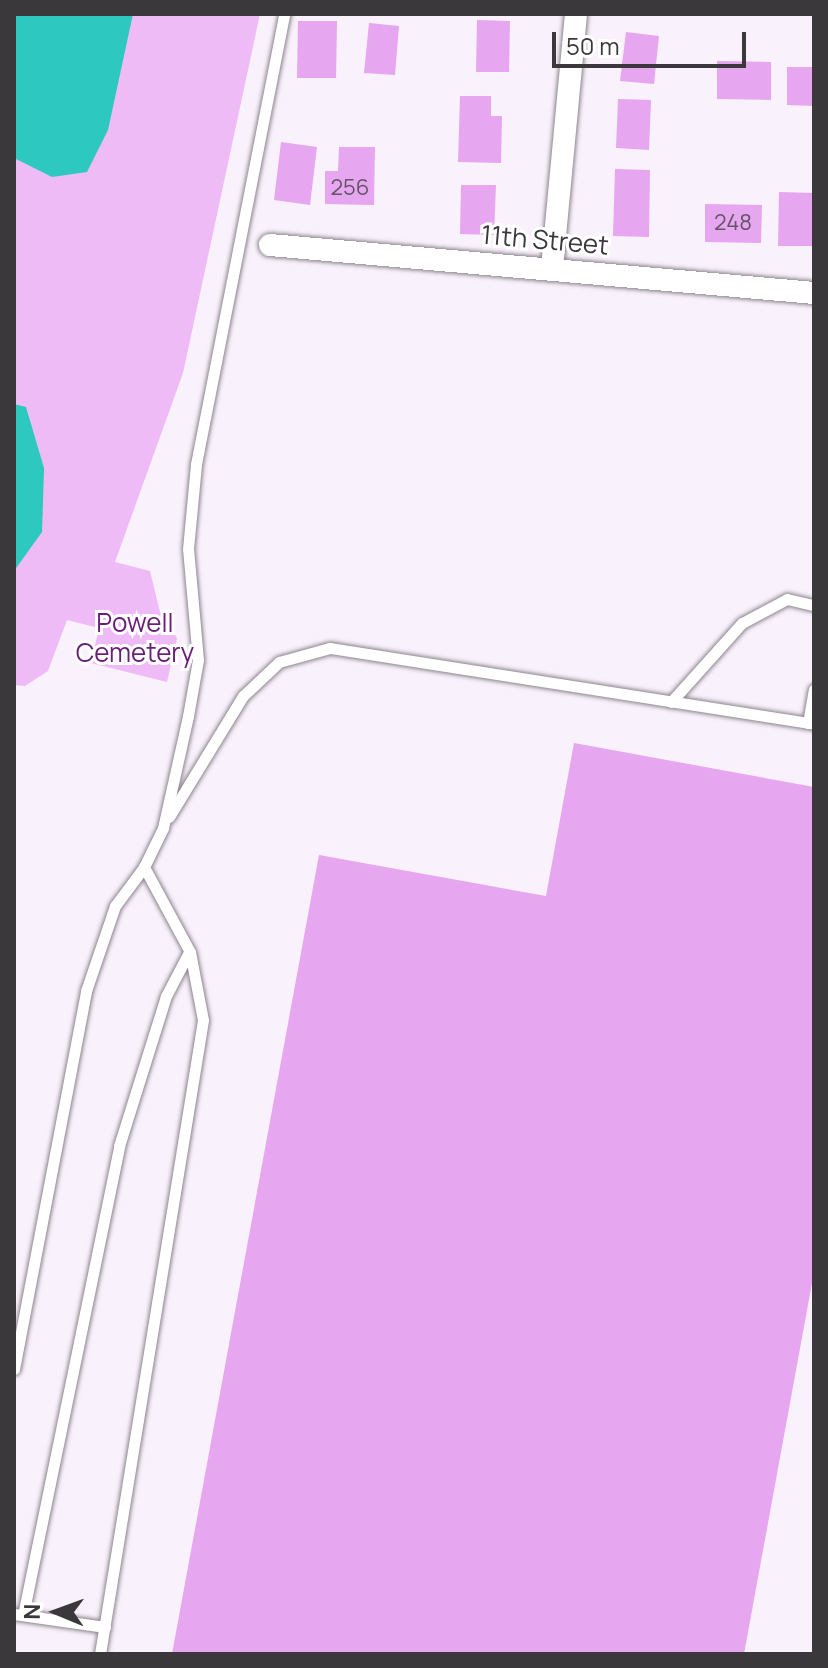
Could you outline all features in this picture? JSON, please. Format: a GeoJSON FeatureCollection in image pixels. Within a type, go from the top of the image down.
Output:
{"type":"FeatureCollection","features":[{"type":"Feature","properties":{"kind":"street"},"geometry":{"type":"LineString","coordinates":[[552,268],[576,14]]}},
{"type":"Feature","properties":{"kind":"street","name":"11th Street"},"geometry":{"type":"LineString","coordinates":[[270,245],[814,293]]}},
{"type":"Feature","properties":{"kind":"lane"},"geometry":{"type":"LineString","coordinates":[[163,828],[198,660],[188,549],[196,464],[284,14]]}},
{"type":"Feature","properties":{"kind":"lane"},"geometry":{"type":"LineString","coordinates":[[671,702],[742,623],[787,599],[814,605]]}},
{"type":"Feature","properties":{"kind":"lane"},"geometry":{"type":"LineString","coordinates":[[14,1369],[86,991],[115,906],[144,867],[163,828],[243,696],[279,662],[330,648],[811,724],[814,690]]}},
{"type":"Feature","properties":{"kind":"lane"},"geometry":{"type":"LineString","coordinates":[[100,1654],[203,1020],[190,952],[144,867]]}},
{"type":"Feature","properties":{"kind":"lane"},"geometry":{"type":"LineString","coordinates":[[105,1627],[18,1615],[119,1146],[166,996],[190,952]]}},
{"type":"Feature","properties":{"kind":"green space","name":"Powell Cemetery"},"geometry":{"type":"Polygon","coordinates":[[[14,14],[260,14],[183,373],[115,562],[150,571],[160,612],[177,638],[167,682],[91,663],[99,628],[67,620],[48,671],[25,686],[14,685],[14,14]]]}},
{"type":"Feature","properties":{"kind":"shaded area"},"geometry":{"type":"Polygon","coordinates":[[[14,14],[133,14],[108,130],[87,172],[52,177],[14,158],[14,14]]]}},
{"type":"Feature","properties":{"kind":"shaded area"},"geometry":{"type":"Polygon","coordinates":[[[14,404],[26,407],[44,468],[42,532],[14,571],[14,404]]]}},
{"type":"Feature","properties":{"kind":"building"},"geometry":{"type":"Polygon","coordinates":[[[477,20],[510,21],[509,72],[476,72],[477,20]]]}},
{"type":"Feature","properties":{"kind":"building"},"geometry":{"type":"Polygon","coordinates":[[[298,21],[337,21],[336,78],[297,78],[298,21]]]}},
{"type":"Feature","properties":{"kind":"building"},"geometry":{"type":"Polygon","coordinates":[[[369,23],[399,26],[395,75],[364,73],[369,23]]]}},
{"type":"Feature","properties":{"kind":"building"},"geometry":{"type":"Polygon","coordinates":[[[626,32],[659,36],[654,84],[620,81],[626,32]]]}},
{"type":"Feature","properties":{"kind":"building"},"geometry":{"type":"Polygon","coordinates":[[[717,61],[771,62],[771,100],[717,99],[717,61]]]}},
{"type":"Feature","properties":{"kind":"building"},"geometry":{"type":"Polygon","coordinates":[[[787,67],[814,67],[814,106],[787,105],[787,67]]]}},
{"type":"Feature","properties":{"kind":"building"},"geometry":{"type":"Polygon","coordinates":[[[460,96],[491,96],[491,116],[502,116],[501,163],[458,162],[460,96]]]}},
{"type":"Feature","properties":{"kind":"building"},"geometry":{"type":"Polygon","coordinates":[[[618,99],[651,100],[649,150],[616,148],[618,99]]]}},
{"type":"Feature","properties":{"kind":"building"},"geometry":{"type":"Polygon","coordinates":[[[281,142],[317,147],[310,205],[274,200],[281,142]]]}},
{"type":"Feature","properties":{"kind":"building"},"geometry":{"type":"Polygon","coordinates":[[[339,147],[375,147],[374,205],[325,204],[325,171],[338,171],[339,147]]]}},
{"type":"Feature","properties":{"kind":"building"},"geometry":{"type":"Polygon","coordinates":[[[615,169],[650,170],[649,237],[613,236],[615,169]]]}},
{"type":"Feature","properties":{"kind":"building"},"geometry":{"type":"Polygon","coordinates":[[[461,185],[496,185],[494,235],[460,234],[461,185]]]}},
{"type":"Feature","properties":{"kind":"building"},"geometry":{"type":"Polygon","coordinates":[[[779,192],[814,193],[814,246],[778,246],[779,192]]]}},
{"type":"Feature","properties":{"kind":"building"},"geometry":{"type":"Polygon","coordinates":[[[705,204],[762,205],[761,243],[705,242],[705,204]]]}},
{"type":"Feature","properties":{"kind":"building"},"geometry":{"type":"Polygon","coordinates":[[[574,743],[814,787],[814,1272],[744,1654],[172,1654],[319,855],[546,896],[574,743]]]}}]}
